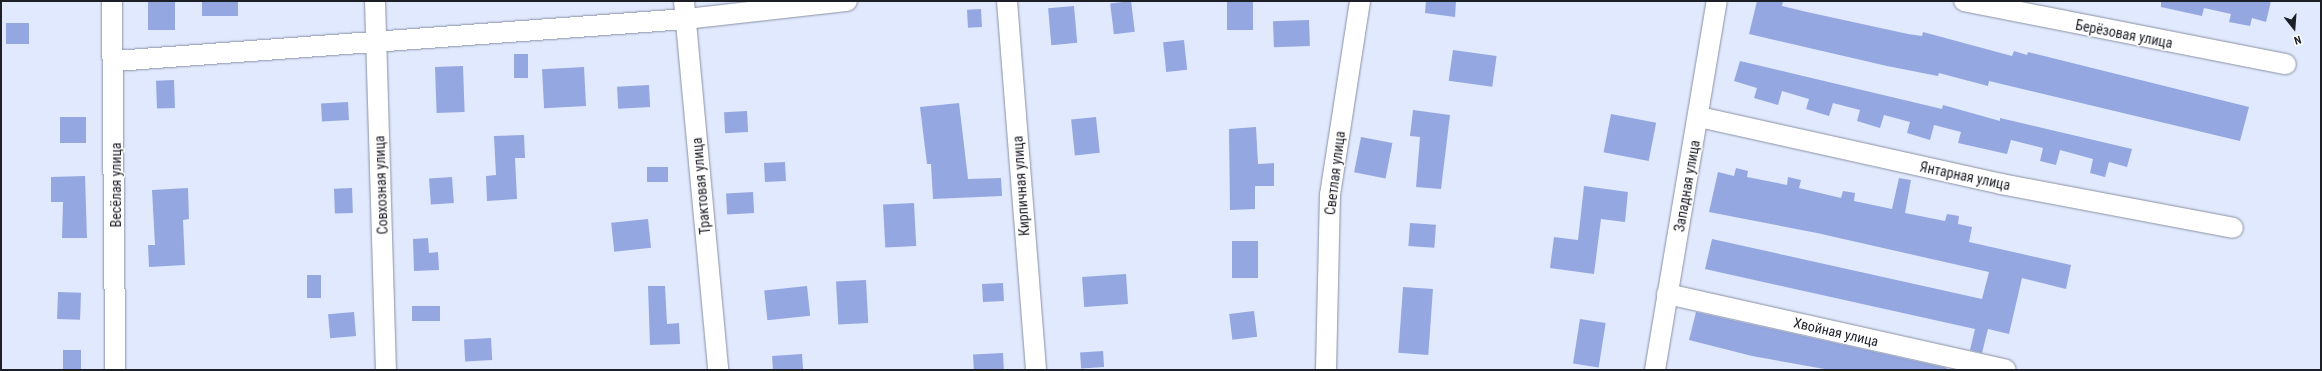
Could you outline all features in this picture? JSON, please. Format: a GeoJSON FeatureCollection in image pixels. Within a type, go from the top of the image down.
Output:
{"type":"FeatureCollection","features":[{"type":"Feature","properties":{"kind":"street","name":"Весёлая улица"},"geometry":{"type":"LineString","coordinates":[[112,1],[115,61],[115,370]]}},
{"type":"Feature","properties":{"kind":"street","name":"Совхозная улица"},"geometry":{"type":"LineString","coordinates":[[375,1],[386,370]]}},
{"type":"Feature","properties":{"kind":"street"},"geometry":{"type":"LineString","coordinates":[[115,61],[376,39],[685,10],[847,1]]}},
{"type":"Feature","properties":{"kind":"street","name":"Кирпичная улица"},"geometry":{"type":"LineString","coordinates":[[1007,1],[1036,370]]}},
{"type":"Feature","properties":{"kind":"street","name":"Светлая улица"},"geometry":{"type":"LineString","coordinates":[[1326,370],[1330,195],[1360,1]]}},
{"type":"Feature","properties":{"kind":"street","name":"Западная улица"},"geometry":{"type":"LineString","coordinates":[[1655,370],[1699,117],[1717,1]]}},
{"type":"Feature","properties":{"kind":"street","name":"Берёзовая улица"},"geometry":{"type":"LineString","coordinates":[[1964,1],[2286,64]]}},
{"type":"Feature","properties":{"kind":"street","name":"Трактовая улица"},"geometry":{"type":"LineString","coordinates":[[685,10],[718,370]]}},
{"type":"Feature","properties":{"kind":"street","name":"Янтарная улица"},"geometry":{"type":"LineString","coordinates":[[1699,117],[2001,184],[2233,228]]}},
{"type":"Feature","properties":{"kind":"street","name":"Хвойная улица"},"geometry":{"type":"LineString","coordinates":[[1667,294],[2006,370]]}},
{"type":"Feature","properties":{"kind":"building"},"geometry":{"type":"Polygon","coordinates":[[[148,1],[175,1],[175,30],[148,30],[148,1]]]}},
{"type":"Feature","properties":{"kind":"building"},"geometry":{"type":"Polygon","coordinates":[[[202,1],[238,1],[238,16],[202,16],[202,1]]]}},
{"type":"Feature","properties":{"kind":"building"},"geometry":{"type":"Polygon","coordinates":[[[1131,1],[1135,32],[1114,34],[1110,4],[1131,1]]]}},
{"type":"Feature","properties":{"kind":"building"},"geometry":{"type":"Polygon","coordinates":[[[1227,1],[1253,1],[1253,30],[1227,30],[1227,1]]]}},
{"type":"Feature","properties":{"kind":"building"},"geometry":{"type":"Polygon","coordinates":[[[1426,1],[1456,1],[1455,17],[1425,13],[1426,1]]]}},
{"type":"Feature","properties":{"kind":"building"},"geometry":{"type":"Polygon","coordinates":[[[1757,1],[1783,1],[1782,6],[1908,34],[1922,36],[1923,32],[2012,56],[2014,51],[2027,55],[2028,52],[2249,107],[2240,141],[1989,81],[1988,86],[1939,73],[1938,76],[1887,66],[1749,34],[1757,1]]]}},
{"type":"Feature","properties":{"kind":"building"},"geometry":{"type":"Polygon","coordinates":[[[2161,1],[2271,1],[2266,22],[2252,18],[2250,26],[2229,22],[2231,14],[2204,8],[2202,16],[2161,7],[2161,1]]]}},
{"type":"Feature","properties":{"kind":"building"},"geometry":{"type":"Polygon","coordinates":[[[1074,6],[1077,43],[1051,45],[1048,8],[1074,6]]]}},
{"type":"Feature","properties":{"kind":"building"},"geometry":{"type":"Polygon","coordinates":[[[981,9],[982,27],[968,28],[967,10],[981,9]]]}},
{"type":"Feature","properties":{"kind":"building"},"geometry":{"type":"Polygon","coordinates":[[[1309,20],[1310,46],[1274,47],[1273,21],[1309,20]]]}},
{"type":"Feature","properties":{"kind":"building"},"geometry":{"type":"Polygon","coordinates":[[[6,23],[29,23],[29,44],[6,44],[6,23]]]}},
{"type":"Feature","properties":{"kind":"building"},"geometry":{"type":"Polygon","coordinates":[[[1184,40],[1187,70],[1166,72],[1163,42],[1184,40]]]}},
{"type":"Feature","properties":{"kind":"building"},"geometry":{"type":"Polygon","coordinates":[[[1453,50],[1497,56],[1492,87],[1449,81],[1453,50]]]}},
{"type":"Feature","properties":{"kind":"building"},"geometry":{"type":"Polygon","coordinates":[[[514,54],[528,54],[528,78],[514,78],[514,54]]]}},
{"type":"Feature","properties":{"kind":"building"},"geometry":{"type":"Polygon","coordinates":[[[1740,61],[1942,109],[1943,105],[2000,121],[2000,118],[2132,149],[2127,167],[2109,162],[2105,177],[2090,173],[2093,159],[2060,150],[2056,165],[2040,161],[2043,148],[2011,140],[2007,154],[1958,143],[1961,132],[1934,125],[1930,140],[1907,133],[1910,122],[1884,115],[1880,128],[1857,121],[1860,110],[1833,103],[1829,116],[1806,109],[1809,99],[1782,91],[1778,105],[1754,98],[1757,88],[1734,81],[1740,61]]]}},
{"type":"Feature","properties":{"kind":"building"},"geometry":{"type":"Polygon","coordinates":[[[463,66],[465,112],[437,113],[435,67],[463,66]]]}},
{"type":"Feature","properties":{"kind":"building"},"geometry":{"type":"Polygon","coordinates":[[[584,67],[586,106],[544,108],[542,69],[584,67]]]}},
{"type":"Feature","properties":{"kind":"building"},"geometry":{"type":"Polygon","coordinates":[[[174,80],[175,108],[157,109],[156,81],[174,80]]]}},
{"type":"Feature","properties":{"kind":"building"},"geometry":{"type":"Polygon","coordinates":[[[649,85],[650,107],[618,109],[617,87],[649,85]]]}},
{"type":"Feature","properties":{"kind":"building"},"geometry":{"type":"Polygon","coordinates":[[[348,102],[349,120],[322,121],[321,103],[348,102]]]}},
{"type":"Feature","properties":{"kind":"building"},"geometry":{"type":"Polygon","coordinates":[[[959,103],[968,179],[1001,178],[1002,196],[933,199],[931,164],[927,164],[920,107],[959,103]]]}},
{"type":"Feature","properties":{"kind":"building"},"geometry":{"type":"Polygon","coordinates":[[[1413,110],[1450,115],[1441,189],[1416,187],[1420,137],[1410,136],[1413,110]]]}},
{"type":"Feature","properties":{"kind":"building"},"geometry":{"type":"Polygon","coordinates":[[[747,111],[748,132],[725,133],[724,112],[747,111]]]}},
{"type":"Feature","properties":{"kind":"building"},"geometry":{"type":"Polygon","coordinates":[[[1611,114],[1656,123],[1649,161],[1604,152],[1611,114]]]}},
{"type":"Feature","properties":{"kind":"building"},"geometry":{"type":"Polygon","coordinates":[[[60,117],[86,117],[86,143],[60,143],[60,117]]]}},
{"type":"Feature","properties":{"kind":"building"},"geometry":{"type":"Polygon","coordinates":[[[1096,117],[1100,153],[1075,155],[1071,120],[1096,117]]]}},
{"type":"Feature","properties":{"kind":"building"},"geometry":{"type":"Polygon","coordinates":[[[1256,127],[1258,164],[1274,163],[1274,186],[1255,186],[1255,209],[1230,210],[1229,129],[1256,127]]]}},
{"type":"Feature","properties":{"kind":"building"},"geometry":{"type":"Polygon","coordinates":[[[524,135],[525,158],[515,158],[517,199],[487,201],[486,176],[496,175],[494,136],[524,135]]]}},
{"type":"Feature","properties":{"kind":"building"},"geometry":{"type":"Polygon","coordinates":[[[1361,137],[1392,143],[1386,178],[1354,172],[1361,137]]]}},
{"type":"Feature","properties":{"kind":"building"},"geometry":{"type":"Polygon","coordinates":[[[785,162],[786,181],[765,182],[764,163],[785,162]]]}},
{"type":"Feature","properties":{"kind":"building"},"geometry":{"type":"Polygon","coordinates":[[[647,167],[668,167],[668,182],[647,182],[647,167]]]}},
{"type":"Feature","properties":{"kind":"building"},"geometry":{"type":"Polygon","coordinates":[[[1736,168],[1748,171],[1747,177],[1787,185],[1788,177],[1801,180],[1799,188],[1841,198],[1843,191],[1855,193],[1854,201],[1892,209],[1899,178],[1911,180],[1905,213],[1945,221],[1947,214],[1959,216],[1958,224],[1972,227],[1969,242],[2071,265],[2066,289],[2022,278],[2009,334],[1988,329],[1982,353],[1970,350],[1975,329],[1705,269],[1712,239],[1982,299],[1989,272],[1817,233],[1709,212],[1718,172],[1734,176],[1736,168]]]}},
{"type":"Feature","properties":{"kind":"building"},"geometry":{"type":"Polygon","coordinates":[[[85,176],[87,238],[62,238],[63,202],[51,202],[51,177],[85,176]]]}},
{"type":"Feature","properties":{"kind":"building"},"geometry":{"type":"Polygon","coordinates":[[[452,177],[454,203],[431,205],[429,179],[452,177]]]}},
{"type":"Feature","properties":{"kind":"building"},"geometry":{"type":"Polygon","coordinates":[[[1584,186],[1628,192],[1625,222],[1601,219],[1594,274],[1550,268],[1554,237],[1578,240],[1584,186]]]}},
{"type":"Feature","properties":{"kind":"building"},"geometry":{"type":"Polygon","coordinates":[[[188,188],[189,219],[183,220],[185,265],[149,267],[148,245],[155,245],[152,190],[188,188]]]}},
{"type":"Feature","properties":{"kind":"building"},"geometry":{"type":"Polygon","coordinates":[[[352,188],[353,213],[335,214],[334,189],[352,188]]]}},
{"type":"Feature","properties":{"kind":"building"},"geometry":{"type":"Polygon","coordinates":[[[753,192],[754,213],[727,214],[726,193],[753,192]]]}},
{"type":"Feature","properties":{"kind":"building"},"geometry":{"type":"Polygon","coordinates":[[[914,203],[916,246],[885,248],[883,205],[914,203]]]}},
{"type":"Feature","properties":{"kind":"building"},"geometry":{"type":"Polygon","coordinates":[[[648,219],[651,248],[614,252],[611,223],[648,219]]]}},
{"type":"Feature","properties":{"kind":"building"},"geometry":{"type":"Polygon","coordinates":[[[1410,223],[1436,225],[1434,248],[1408,246],[1410,223]]]}},
{"type":"Feature","properties":{"kind":"building"},"geometry":{"type":"Polygon","coordinates":[[[428,238],[429,253],[438,252],[439,270],[414,271],[413,239],[428,238]]]}},
{"type":"Feature","properties":{"kind":"building"},"geometry":{"type":"Polygon","coordinates":[[[1232,241],[1258,241],[1258,278],[1232,278],[1232,241]]]}},
{"type":"Feature","properties":{"kind":"building"},"geometry":{"type":"Polygon","coordinates":[[[1126,274],[1128,304],[1084,307],[1082,277],[1126,274]]]}},
{"type":"Feature","properties":{"kind":"building"},"geometry":{"type":"Polygon","coordinates":[[[307,275],[321,275],[321,298],[307,298],[307,275]]]}},
{"type":"Feature","properties":{"kind":"building"},"geometry":{"type":"Polygon","coordinates":[[[866,280],[868,323],[838,325],[836,282],[866,280]]]}},
{"type":"Feature","properties":{"kind":"building"},"geometry":{"type":"Polygon","coordinates":[[[1003,283],[1004,301],[983,302],[982,284],[1003,283]]]}},
{"type":"Feature","properties":{"kind":"building"},"geometry":{"type":"Polygon","coordinates":[[[648,286],[665,286],[667,324],[679,323],[680,344],[650,345],[648,286]]]}},
{"type":"Feature","properties":{"kind":"building"},"geometry":{"type":"Polygon","coordinates":[[[807,286],[810,316],[767,320],[764,290],[807,286]]]}},
{"type":"Feature","properties":{"kind":"building"},"geometry":{"type":"Polygon","coordinates":[[[1403,287],[1433,289],[1428,355],[1398,353],[1403,287]]]}},
{"type":"Feature","properties":{"kind":"building"},"geometry":{"type":"Polygon","coordinates":[[[58,292],[81,293],[80,320],[57,319],[58,292]]]}},
{"type":"Feature","properties":{"kind":"building"},"geometry":{"type":"Polygon","coordinates":[[[412,306],[440,306],[440,321],[412,321],[412,306]]]}},
{"type":"Feature","properties":{"kind":"building"},"geometry":{"type":"Polygon","coordinates":[[[1254,311],[1257,337],[1232,340],[1229,314],[1254,311]]]}},
{"type":"Feature","properties":{"kind":"building"},"geometry":{"type":"Polygon","coordinates":[[[354,312],[356,336],[330,338],[328,314],[354,312]]]}},
{"type":"Feature","properties":{"kind":"building"},"geometry":{"type":"Polygon","coordinates":[[[1696,312],[1947,368],[1946,370],[1830,370],[1752,356],[1689,340],[1696,312]]]}},
{"type":"Feature","properties":{"kind":"building"},"geometry":{"type":"Polygon","coordinates":[[[1580,319],[1606,323],[1599,368],[1573,363],[1580,319]]]}},
{"type":"Feature","properties":{"kind":"building"},"geometry":{"type":"Polygon","coordinates":[[[491,338],[492,360],[465,361],[464,339],[491,338]]]}},
{"type":"Feature","properties":{"kind":"building"},"geometry":{"type":"Polygon","coordinates":[[[63,350],[81,350],[81,370],[63,370],[63,350]]]}},
{"type":"Feature","properties":{"kind":"building"},"geometry":{"type":"Polygon","coordinates":[[[1103,351],[1104,367],[1081,369],[1080,353],[1103,351]]]}},
{"type":"Feature","properties":{"kind":"building"},"geometry":{"type":"Polygon","coordinates":[[[1003,353],[1004,370],[974,370],[973,355],[1003,353]]]}},
{"type":"Feature","properties":{"kind":"building"},"geometry":{"type":"Polygon","coordinates":[[[802,354],[803,370],[773,370],[772,356],[802,354]]]}}]}
